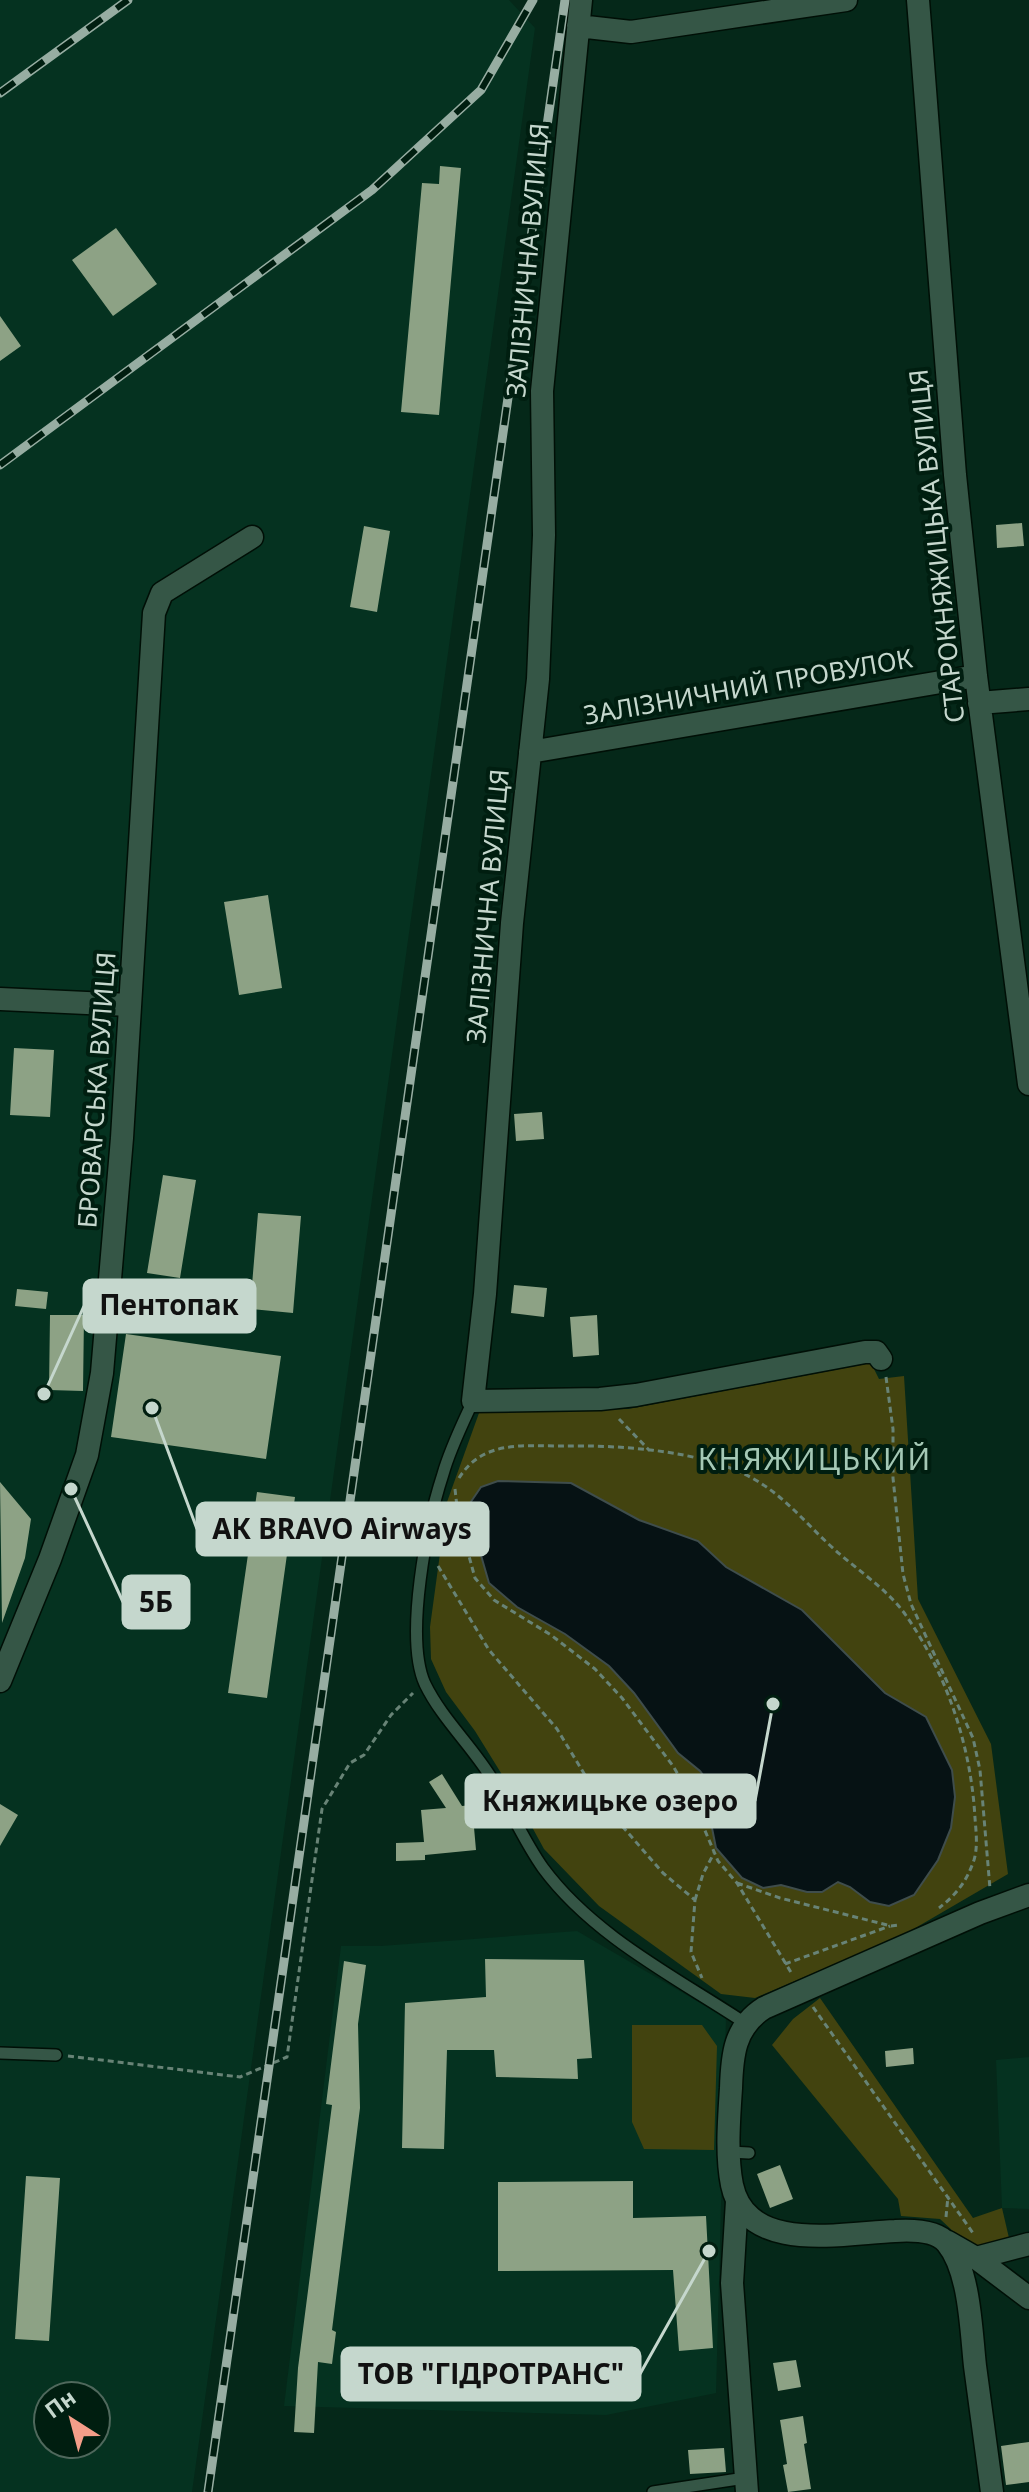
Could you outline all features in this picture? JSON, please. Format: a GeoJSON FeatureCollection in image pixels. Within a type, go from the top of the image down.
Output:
{"type":"FeatureCollection","features":[{"type":"Feature","properties":{"kind":"street","name":"ЗАЛІЗНИЧНА ВУЛИЦЯ"},"geometry":{"type":"LineString","coordinates":[[473,1401],[485,1294],[512,923],[543,606],[542,391],[581,0]]}},
{"type":"Feature","properties":{"kind":"street"},"geometry":{"type":"LineString","coordinates":[[578,26],[631,32],[846,0]]}},
{"type":"Feature","properties":{"kind":"street","name":"СТАРОКНЯЖИЦЬКА ВУЛИЦЯ"},"geometry":{"type":"LineString","coordinates":[[918,0],[955,475],[979,703],[1029,1084]]}},
{"type":"Feature","properties":{"kind":"street","name":"БРОВАРСЬКА ВУЛИЦЯ"},"geometry":{"type":"LineString","coordinates":[[0,1681],[50,1559],[87,1455],[102,1373],[122,1138],[154,613],[162,593],[252,537]]}},
{"type":"Feature","properties":{"kind":"street","name":"ЗАЛІЗНИЧНИЙ ПРОВУЛОК"},"geometry":{"type":"LineString","coordinates":[[530,752],[976,676]]}},
{"type":"Feature","properties":{"kind":"street"},"geometry":{"type":"LineString","coordinates":[[979,703],[1029,699]]}},
{"type":"Feature","properties":{"kind":"street"},"geometry":{"type":"LineString","coordinates":[[0,999],[130,1005]]}},
{"type":"Feature","properties":{"kind":"street"},"geometry":{"type":"LineString","coordinates":[[473,1401],[600,1399],[673,1389],[865,1352],[876,1352],[881,1359]]}},
{"type":"Feature","properties":{"kind":"street"},"geometry":{"type":"LineString","coordinates":[[746,2485],[732,2283],[737,2201],[730,2175],[739,2152],[733,2065],[737,2042],[745,2023],[764,2008],[802,1990],[1029,1895]]}},
{"type":"Feature","properties":{"kind":"street"},"geometry":{"type":"LineString","coordinates":[[737,2201],[751,2219],[778,2234],[908,2230],[944,2239],[982,2256],[1025,2296]]}},
{"type":"Feature","properties":{"kind":"street"},"geometry":{"type":"LineString","coordinates":[[944,2239],[956,2255],[963,2280],[992,2492]]}},
{"type":"Feature","properties":{"kind":"street"},"geometry":{"type":"LineString","coordinates":[[982,2256],[1029,2244]]}},
{"type":"Feature","properties":{"kind":"lane"},"geometry":{"type":"LineString","coordinates":[[473,1401],[444,1472],[426,1546],[416,1649],[426,1684],[491,1778],[532,1851],[556,1884],[619,1940],[745,2023]]}},
{"type":"Feature","properties":{"kind":"lane"},"geometry":{"type":"LineString","coordinates":[[0,2053],[56,2055]]}},
{"type":"Feature","properties":{"kind":"lane"},"geometry":{"type":"LineString","coordinates":[[653,2492],[746,2485]]}},
{"type":"Feature","properties":{"kind":"path"},"geometry":{"type":"LineString","coordinates":[[881,1359],[889,1389],[893,1478],[903,1574],[911,1604],[973,1738],[983,1801],[992,1908]]}},
{"type":"Feature","properties":{"kind":"path"},"geometry":{"type":"LineString","coordinates":[[600,1399],[650,1451]]}},
{"type":"Feature","properties":{"kind":"path"},"geometry":{"type":"LineString","coordinates":[[932,1913],[953,1897],[967,1879],[975,1857],[973,1787],[958,1718],[905,1615],[892,1599],[828,1544],[775,1492],[723,1464],[650,1451],[511,1446],[484,1452],[466,1466],[455,1490],[458,1516],[480,1586],[494,1600],[551,1635],[595,1669],[622,1698],[673,1766],[688,1791],[714,1853],[737,1883],[802,1990],[982,2256]]}},
{"type":"Feature","properties":{"kind":"path"},"geometry":{"type":"LineString","coordinates":[[426,1546],[489,1650],[557,1729],[602,1803],[663,1873],[695,1900]]}},
{"type":"Feature","properties":{"kind":"path"},"geometry":{"type":"LineString","coordinates":[[56,2055],[240,2077],[287,2057],[322,1809],[350,1763],[364,1755],[391,1715],[426,1684]]}},
{"type":"Feature","properties":{"kind":"path"},"geometry":{"type":"LineString","coordinates":[[710,2000],[691,1952],[695,1900],[714,1853]]}},
{"type":"Feature","properties":{"kind":"path"},"geometry":{"type":"LineString","coordinates":[[737,1883],[780,1898],[891,1926]]}},
{"type":"Feature","properties":{"kind":"path"},"geometry":{"type":"LineString","coordinates":[[785,1964],[891,1926],[910,1923]]}},
{"type":"Feature","properties":{"kind":"shaded area"},"geometry":{"type":"Polygon","coordinates":[[[0,0],[509,0],[535,28],[192,2492],[0,2492],[0,0]]]}},
{"type":"Feature","properties":{"kind":"shaded area"},"geometry":{"type":"Polygon","coordinates":[[[871,1363],[879,1379],[904,1376],[918,1599],[991,1744],[1008,1874],[905,1934],[755,1998],[721,1994],[599,1906],[544,1849],[475,1731],[446,1692],[431,1659],[430,1627],[447,1502],[479,1413],[628,1409],[871,1363]]]}},
{"type":"Feature","properties":{"kind":"shaded area"},"geometry":{"type":"Polygon","coordinates":[[[498,1481],[571,1483],[639,1520],[698,1541],[726,1567],[802,1610],[885,1693],[926,1717],[952,1770],[955,1797],[951,1828],[938,1860],[914,1895],[889,1906],[870,1902],[838,1882],[822,1892],[807,1892],[781,1885],[763,1888],[742,1878],[716,1848],[712,1828],[712,1787],[700,1771],[678,1753],[634,1693],[609,1666],[565,1634],[517,1607],[489,1583],[478,1545],[468,1526],[468,1506],[481,1487],[498,1481]]]}},
{"type":"Feature","properties":{"kind":"shaded area"},"geometry":{"type":"Polygon","coordinates":[[[577,1931],[726,2018],[716,2393],[606,2415],[284,2406],[341,1946],[381,1946],[577,1931]]]}},
{"type":"Feature","properties":{"kind":"shaded area"},"geometry":{"type":"Polygon","coordinates":[[[820,1998],[973,2218],[1002,2208],[1009,2238],[977,2246],[955,2233],[940,2219],[901,2216],[898,2199],[772,2045],[793,2019],[820,1998]]]}},
{"type":"Feature","properties":{"kind":"shaded area"},"geometry":{"type":"Polygon","coordinates":[[[632,2025],[702,2025],[717,2046],[714,2150],[644,2149],[632,2122],[632,2025]]]}},
{"type":"Feature","properties":{"kind":"shaded area"},"geometry":{"type":"Polygon","coordinates":[[[1029,2057],[1029,2209],[1002,2208],[996,2060],[1029,2057]]]}},
{"type":"Feature","properties":{"kind":"building"},"geometry":{"type":"Polygon","coordinates":[[[440,166],[461,168],[439,415],[401,412],[422,183],[439,184],[440,166]]]}},
{"type":"Feature","properties":{"kind":"building"},"geometry":{"type":"Polygon","coordinates":[[[116,228],[157,284],[113,316],[72,260],[116,228]]]}},
{"type":"Feature","properties":{"kind":"building"},"geometry":{"type":"Polygon","coordinates":[[[0,316],[21,346],[0,361],[0,316]]]}},
{"type":"Feature","properties":{"kind":"building"},"geometry":{"type":"Polygon","coordinates":[[[1022,523],[1024,546],[997,548],[996,525],[1022,523]]]}},
{"type":"Feature","properties":{"kind":"building"},"geometry":{"type":"Polygon","coordinates":[[[364,526],[390,531],[377,612],[350,607],[364,526]]]}},
{"type":"Feature","properties":{"kind":"building"},"geometry":{"type":"Polygon","coordinates":[[[268,895],[282,988],[239,995],[224,902],[268,895]]]}},
{"type":"Feature","properties":{"kind":"building"},"geometry":{"type":"Polygon","coordinates":[[[14,1048],[54,1050],[50,1117],[10,1115],[14,1048]]]}},
{"type":"Feature","properties":{"kind":"building"},"geometry":{"type":"Polygon","coordinates":[[[542,1112],[544,1139],[516,1141],[514,1114],[542,1112]]]}},
{"type":"Feature","properties":{"kind":"building"},"geometry":{"type":"Polygon","coordinates":[[[163,1175],[196,1180],[180,1278],[147,1273],[163,1175]]]}},
{"type":"Feature","properties":{"kind":"building"},"geometry":{"type":"Polygon","coordinates":[[[258,1213],[301,1216],[293,1313],[250,1309],[258,1213]]]}},
{"type":"Feature","properties":{"kind":"building"},"geometry":{"type":"Polygon","coordinates":[[[514,1285],[547,1288],[544,1317],[511,1313],[514,1285]]]}},
{"type":"Feature","properties":{"kind":"building"},"geometry":{"type":"Polygon","coordinates":[[[17,1289],[48,1292],[46,1309],[15,1306],[17,1289]]]}},
{"type":"Feature","properties":{"kind":"building"},"geometry":{"type":"Polygon","coordinates":[[[50,1315],[84,1315],[83,1391],[49,1390],[50,1315]]]}},
{"type":"Feature","properties":{"kind":"building"},"geometry":{"type":"Polygon","coordinates":[[[597,1315],[599,1355],[573,1357],[570,1317],[597,1315]]]}},
{"type":"Feature","properties":{"kind":"building"},"geometry":{"type":"Polygon","coordinates":[[[126,1334],[281,1356],[266,1459],[111,1437],[126,1334]]]}},
{"type":"Feature","properties":{"kind":"building"},"geometry":{"type":"Polygon","coordinates":[[[0,1482],[31,1519],[25,1558],[2,1623],[0,1482]]]}},
{"type":"Feature","properties":{"kind":"building"},"geometry":{"type":"Polygon","coordinates":[[[257,1492],[295,1497],[267,1698],[228,1693],[257,1492]]]}},
{"type":"Feature","properties":{"kind":"building"},"geometry":{"type":"Polygon","coordinates":[[[442,1774],[462,1806],[472,1805],[476,1850],[425,1855],[425,1860],[396,1861],[396,1843],[424,1842],[421,1810],[446,1808],[429,1782],[442,1774]]]}},
{"type":"Feature","properties":{"kind":"building"},"geometry":{"type":"Polygon","coordinates":[[[0,1804],[18,1815],[0,1846],[0,1804]]]}},
{"type":"Feature","properties":{"kind":"building"},"geometry":{"type":"Polygon","coordinates":[[[485,1959],[584,1960],[592,2058],[577,2059],[578,2079],[496,2077],[494,2050],[447,2050],[444,2149],[402,2148],[405,2003],[486,1997],[485,1959]]]}},
{"type":"Feature","properties":{"kind":"building"},"geometry":{"type":"Polygon","coordinates":[[[344,1961],[366,1965],[358,2024],[360,2108],[332,2330],[336,2332],[332,2364],[318,2362],[314,2433],[294,2432],[298,2368],[332,2105],[326,2104],[344,1961]]]}},
{"type":"Feature","properties":{"kind":"building"},"geometry":{"type":"Polygon","coordinates":[[[913,2048],[914,2064],[886,2067],[885,2051],[913,2048]]]}},
{"type":"Feature","properties":{"kind":"building"},"geometry":{"type":"Polygon","coordinates":[[[780,2165],[793,2199],[770,2208],[757,2174],[780,2165]]]}},
{"type":"Feature","properties":{"kind":"building"},"geometry":{"type":"Polygon","coordinates":[[[26,2176],[60,2178],[49,2341],[15,2339],[26,2176]]]}},
{"type":"Feature","properties":{"kind":"building"},"geometry":{"type":"Polygon","coordinates":[[[633,2181],[633,2218],[706,2216],[713,2348],[679,2351],[673,2270],[498,2271],[498,2182],[633,2181]]]}},
{"type":"Feature","properties":{"kind":"building"},"geometry":{"type":"Polygon","coordinates":[[[796,2360],[801,2387],[778,2391],[773,2363],[796,2360]]]}},
{"type":"Feature","properties":{"kind":"building"},"geometry":{"type":"Polygon","coordinates":[[[803,2416],[811,2489],[788,2492],[780,2420],[803,2416]]]}},
{"type":"Feature","properties":{"kind":"building"},"geometry":{"type":"Polygon","coordinates":[[[1029,2442],[1029,2482],[1006,2485],[1001,2446],[1029,2442]]]}},
{"type":"Feature","properties":{"kind":"building"},"geometry":{"type":"Polygon","coordinates":[[[724,2448],[726,2472],[690,2474],[688,2450],[724,2448]]]}},
{"type":"Feature","properties":{"kind":"railway"},"geometry":{"type":"LineString","coordinates":[[0,93],[128,0]]}},
{"type":"Feature","properties":{"kind":"railway"},"geometry":{"type":"LineString","coordinates":[[0,465],[372,190],[481,90],[533,0]]}},
{"type":"Feature","properties":{"kind":"railway"},"geometry":{"type":"LineString","coordinates":[[208,2492],[565,0]]}},
{"type":"Feature","properties":{"kind":"place","name":"Пентопак"},"geometry":{"type":"Point","coordinates":[44,1394]}},
{"type":"Feature","properties":{"kind":"place","name":"АК BRAVO Airways"},"geometry":{"type":"Point","coordinates":[152,1408]}},
{"type":"Feature","properties":{"kind":"place","name":"5Б"},"geometry":{"type":"Point","coordinates":[71,1489]}},
{"type":"Feature","properties":{"kind":"place","name":"Княжицьке озеро"},"geometry":{"type":"Point","coordinates":[773,1704]}},
{"type":"Feature","properties":{"kind":"place","name":"ТОВ \"ГІДРОТРАНС\""},"geometry":{"type":"Point","coordinates":[709,2251]}},
{"type":"Feature","properties":{"kind":"district","name":"КНЯЖИЦЬКИЙ"},"geometry":{"type":"Point","coordinates":[815,1458]}}]}
